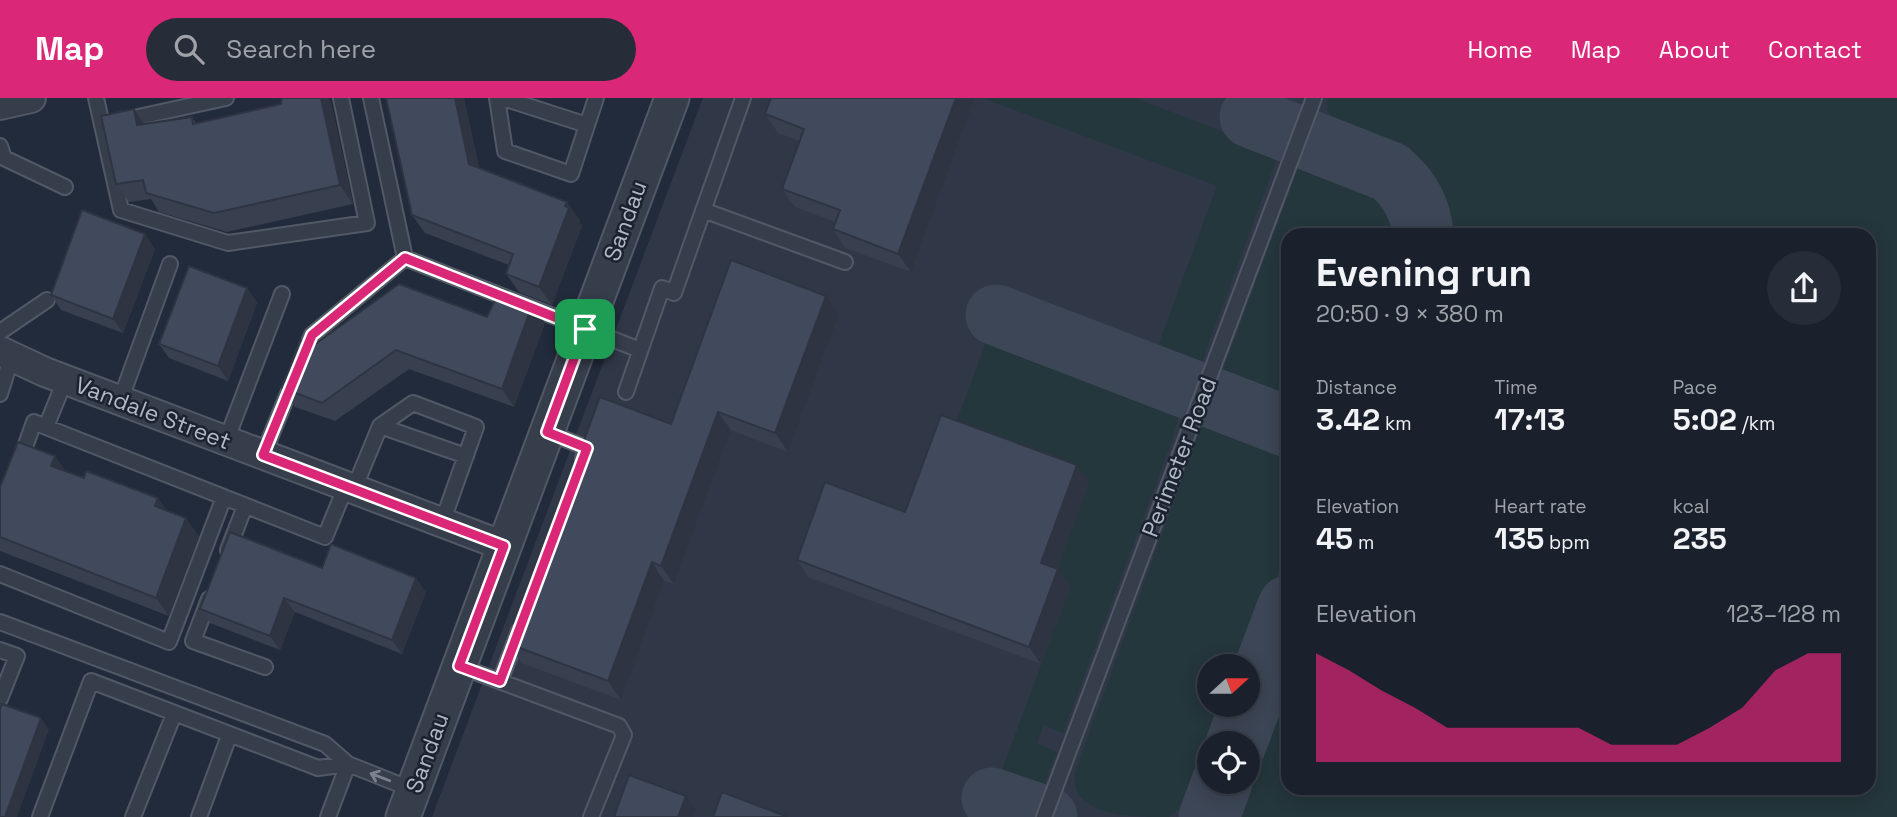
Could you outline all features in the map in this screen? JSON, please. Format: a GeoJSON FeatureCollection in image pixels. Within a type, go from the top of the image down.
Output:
{"type":"FeatureCollection","features":[{"type":"Feature","properties":{"kind":"street"},"geometry":{"type":"LineString","coordinates":[[0,105],[31,98]]}},
{"type":"Feature","properties":{"kind":"street","name":"Sandau"},"geometry":{"type":"LineString","coordinates":[[408,803],[671,98]]}},
{"type":"Feature","properties":{"kind":"street","name":"Vandale Street"},"geometry":{"type":"LineString","coordinates":[[4,346],[65,380],[504,546]]}},
{"type":"Feature","properties":{"kind":"lane"},"geometry":{"type":"LineString","coordinates":[[96,98],[121,210],[228,243],[367,223],[341,98]]}},
{"type":"Feature","properties":{"kind":"lane"},"geometry":{"type":"LineString","coordinates":[[102,125],[226,98]]}},
{"type":"Feature","properties":{"kind":"lane"},"geometry":{"type":"LineString","coordinates":[[371,98],[405,258]]}},
{"type":"Feature","properties":{"kind":"lane"},"geometry":{"type":"LineString","coordinates":[[496,98],[505,151],[571,174],[596,98]]}},
{"type":"Feature","properties":{"kind":"lane"},"geometry":{"type":"LineString","coordinates":[[503,98],[587,125]]}},
{"type":"Feature","properties":{"kind":"lane"},"geometry":{"type":"LineString","coordinates":[[626,392],[662,288],[674,293],[743,98]]}},
{"type":"Feature","properties":{"kind":"lane","name":"Perimeter Road"},"geometry":{"type":"LineString","coordinates":[[1044,817],[1314,98]]}},
{"type":"Feature","properties":{"kind":"lane"},"geometry":{"type":"LineString","coordinates":[[0,146],[4,158],[65,187]]}},
{"type":"Feature","properties":{"kind":"lane"},"geometry":{"type":"LineString","coordinates":[[703,210],[845,262]]}},
{"type":"Feature","properties":{"kind":"lane"},"geometry":{"type":"LineString","coordinates":[[405,258],[640,349]]}},
{"type":"Feature","properties":{"kind":"lane"},"geometry":{"type":"LineString","coordinates":[[263,455],[312,335],[405,258]]}},
{"type":"Feature","properties":{"kind":"lane"},"geometry":{"type":"LineString","coordinates":[[120,401],[170,264]]}},
{"type":"Feature","properties":{"kind":"lane"},"geometry":{"type":"LineString","coordinates":[[226,441],[282,294]]}},
{"type":"Feature","properties":{"kind":"lane"},"geometry":{"type":"LineString","coordinates":[[0,394],[4,346],[47,300]]}},
{"type":"Feature","properties":{"kind":"lane"},"geometry":{"type":"LineString","coordinates":[[46,427],[65,380]]}},
{"type":"Feature","properties":{"kind":"lane"},"geometry":{"type":"LineString","coordinates":[[13,480],[34,422],[325,537],[380,426],[413,403],[476,427],[442,523]]}},
{"type":"Feature","properties":{"kind":"lane"},"geometry":{"type":"LineString","coordinates":[[380,426],[466,456]]}},
{"type":"Feature","properties":{"kind":"lane"},"geometry":{"type":"LineString","coordinates":[[547,432],[587,448],[578,474]]}},
{"type":"Feature","properties":{"kind":"lane"},"geometry":{"type":"LineString","coordinates":[[0,574],[169,642],[224,497]]}},
{"type":"Feature","properties":{"kind":"lane"},"geometry":{"type":"LineString","coordinates":[[245,506],[193,641],[265,667]]}},
{"type":"Feature","properties":{"kind":"lane"},"geometry":{"type":"LineString","coordinates":[[500,681],[524,616]]}},
{"type":"Feature","properties":{"kind":"lane"},"geometry":{"type":"LineString","coordinates":[[0,622],[325,744],[348,764],[408,803]]}},
{"type":"Feature","properties":{"kind":"lane"},"geometry":{"type":"LineString","coordinates":[[0,650],[17,656],[0,699]]}},
{"type":"Feature","properties":{"kind":"lane"},"geometry":{"type":"LineString","coordinates":[[459,666],[619,726],[624,735],[591,817]]}},
{"type":"Feature","properties":{"kind":"lane"},"geometry":{"type":"LineString","coordinates":[[40,817],[91,681],[318,768],[348,764]]}},
{"type":"Feature","properties":{"kind":"lane"},"geometry":{"type":"LineString","coordinates":[[134,817],[174,714]]}},
{"type":"Feature","properties":{"kind":"lane"},"geometry":{"type":"LineString","coordinates":[[199,817],[229,736]]}},
{"type":"Feature","properties":{"kind":"lane"},"geometry":{"type":"LineString","coordinates":[[328,817],[348,764]]}},
{"type":"Feature","properties":{"kind":"shaded area"},"geometry":{"type":"Polygon","coordinates":[[[703,98],[1897,98],[1897,817],[432,817],[703,98]]]}},
{"type":"Feature","properties":{"kind":"green space"},"geometry":{"type":"Polygon","coordinates":[[[983,98],[1135,98],[1242,139],[1280,150],[1199,370],[1155,354],[1217,186],[983,98]]]}},
{"type":"Feature","properties":{"kind":"green space"},"geometry":{"type":"Polygon","coordinates":[[[1328,98],[1897,98],[1897,817],[1230,817],[1239,794],[1260,794],[1260,739],[1281,683],[1281,795],[1876,795],[1876,228],[1443,228],[1432,190],[1416,166],[1392,147],[1350,129],[1332,117],[1327,110],[1328,98]]]}},
{"type":"Feature","properties":{"kind":"green space"},"geometry":{"type":"Polygon","coordinates":[[[1302,158],[1351,175],[1379,191],[1390,202],[1400,228],[1281,228],[1281,401],[1220,379],[1302,158]]]}},
{"type":"Feature","properties":{"kind":"green space"},"geometry":{"type":"Polygon","coordinates":[[[990,331],[1172,399],[1180,411],[1172,441],[1063,733],[1044,725],[1037,743],[1057,752],[1041,793],[999,778],[1070,587],[953,431],[990,331]]]}},
{"type":"Feature","properties":{"kind":"green space"},"geometry":{"type":"Polygon","coordinates":[[[1214,415],[1281,444],[1281,565],[1247,654],[1197,654],[1197,718],[1223,718],[1218,731],[1197,731],[1197,785],[1185,803],[1169,817],[1122,815],[1092,806],[1082,798],[1076,787],[1075,772],[1207,416],[1214,415]]]}},
{"type":"Feature","properties":{"kind":"building"},"geometry":{"type":"Polygon","coordinates":[[[282,98],[321,98],[340,185],[214,213],[146,193],[143,180],[116,184],[101,116],[134,109],[137,125],[192,117],[193,124],[281,104],[282,98]]]}},
{"type":"Feature","properties":{"kind":"building"},"geometry":{"type":"Polygon","coordinates":[[[386,98],[455,98],[469,164],[567,202],[565,206],[569,208],[539,287],[506,274],[513,254],[412,215],[386,98]]]}},
{"type":"Feature","properties":{"kind":"building"},"geometry":{"type":"Polygon","coordinates":[[[771,98],[956,98],[898,254],[833,229],[840,210],[782,189],[804,129],[765,114],[771,98]]]}},
{"type":"Feature","properties":{"kind":"building"},"geometry":{"type":"Polygon","coordinates":[[[82,210],[145,234],[113,319],[51,295],[82,210]]]}},
{"type":"Feature","properties":{"kind":"building"},"geometry":{"type":"Polygon","coordinates":[[[731,260],[826,296],[775,433],[718,412],[661,566],[652,562],[608,681],[509,644],[600,397],[671,424],[731,260]]]}},
{"type":"Feature","properties":{"kind":"building"},"geometry":{"type":"Polygon","coordinates":[[[189,266],[247,288],[218,366],[159,344],[189,266]]]}},
{"type":"Feature","properties":{"kind":"building"},"geometry":{"type":"Polygon","coordinates":[[[399,284],[487,317],[499,292],[532,305],[502,389],[396,350],[322,403],[282,388],[300,340],[314,345],[399,284]]]}},
{"type":"Feature","properties":{"kind":"building"},"geometry":{"type":"Polygon","coordinates":[[[941,415],[1077,465],[1041,563],[1058,569],[1029,647],[797,560],[825,482],[905,512],[941,415]]]}},
{"type":"Feature","properties":{"kind":"building"},"geometry":{"type":"Polygon","coordinates":[[[18,442],[55,456],[51,466],[84,478],[86,471],[158,498],[155,506],[186,518],[156,598],[0,537],[0,487],[18,442]]]}},
{"type":"Feature","properties":{"kind":"building"},"geometry":{"type":"Polygon","coordinates":[[[230,532],[322,568],[331,544],[416,578],[392,640],[284,598],[270,636],[200,609],[230,532]]]}},
{"type":"Feature","properties":{"kind":"building"},"geometry":{"type":"Polygon","coordinates":[[[2,704],[41,718],[5,817],[0,817],[2,704]]]}},
{"type":"Feature","properties":{"kind":"building"},"geometry":{"type":"Polygon","coordinates":[[[629,775],[686,796],[678,817],[614,817],[629,775]]]}},
{"type":"Feature","properties":{"kind":"building"},"geometry":{"type":"Polygon","coordinates":[[[722,792],[788,817],[713,817],[722,792]]]}},
{"type":"Feature","properties":{"kind":"taxiway"},"geometry":{"type":"LineString","coordinates":[[1250,117],[1390,172],[1413,200],[1422,228]]}},
{"type":"Feature","properties":{"kind":"taxiway"},"geometry":{"type":"LineString","coordinates":[[996,315],[1281,424]]}},
{"type":"Feature","properties":{"kind":"taxiway"},"geometry":{"type":"LineString","coordinates":[[1241,731],[1281,625]]}},
{"type":"Feature","properties":{"kind":"taxiway"},"geometry":{"type":"LineString","coordinates":[[1209,817],[1218,794]]}},
{"type":"Feature","properties":{"kind":"taxiway"},"geometry":{"type":"LineString","coordinates":[[992,798],[1047,817]]}},
{"type":"Feature","properties":{"kind":"route"},"geometry":{"type":"LineString","coordinates":[[405,258],[585,329],[547,432],[587,448],[500,681],[459,666],[504,546],[263,455],[312,335],[405,258]]}}]}
